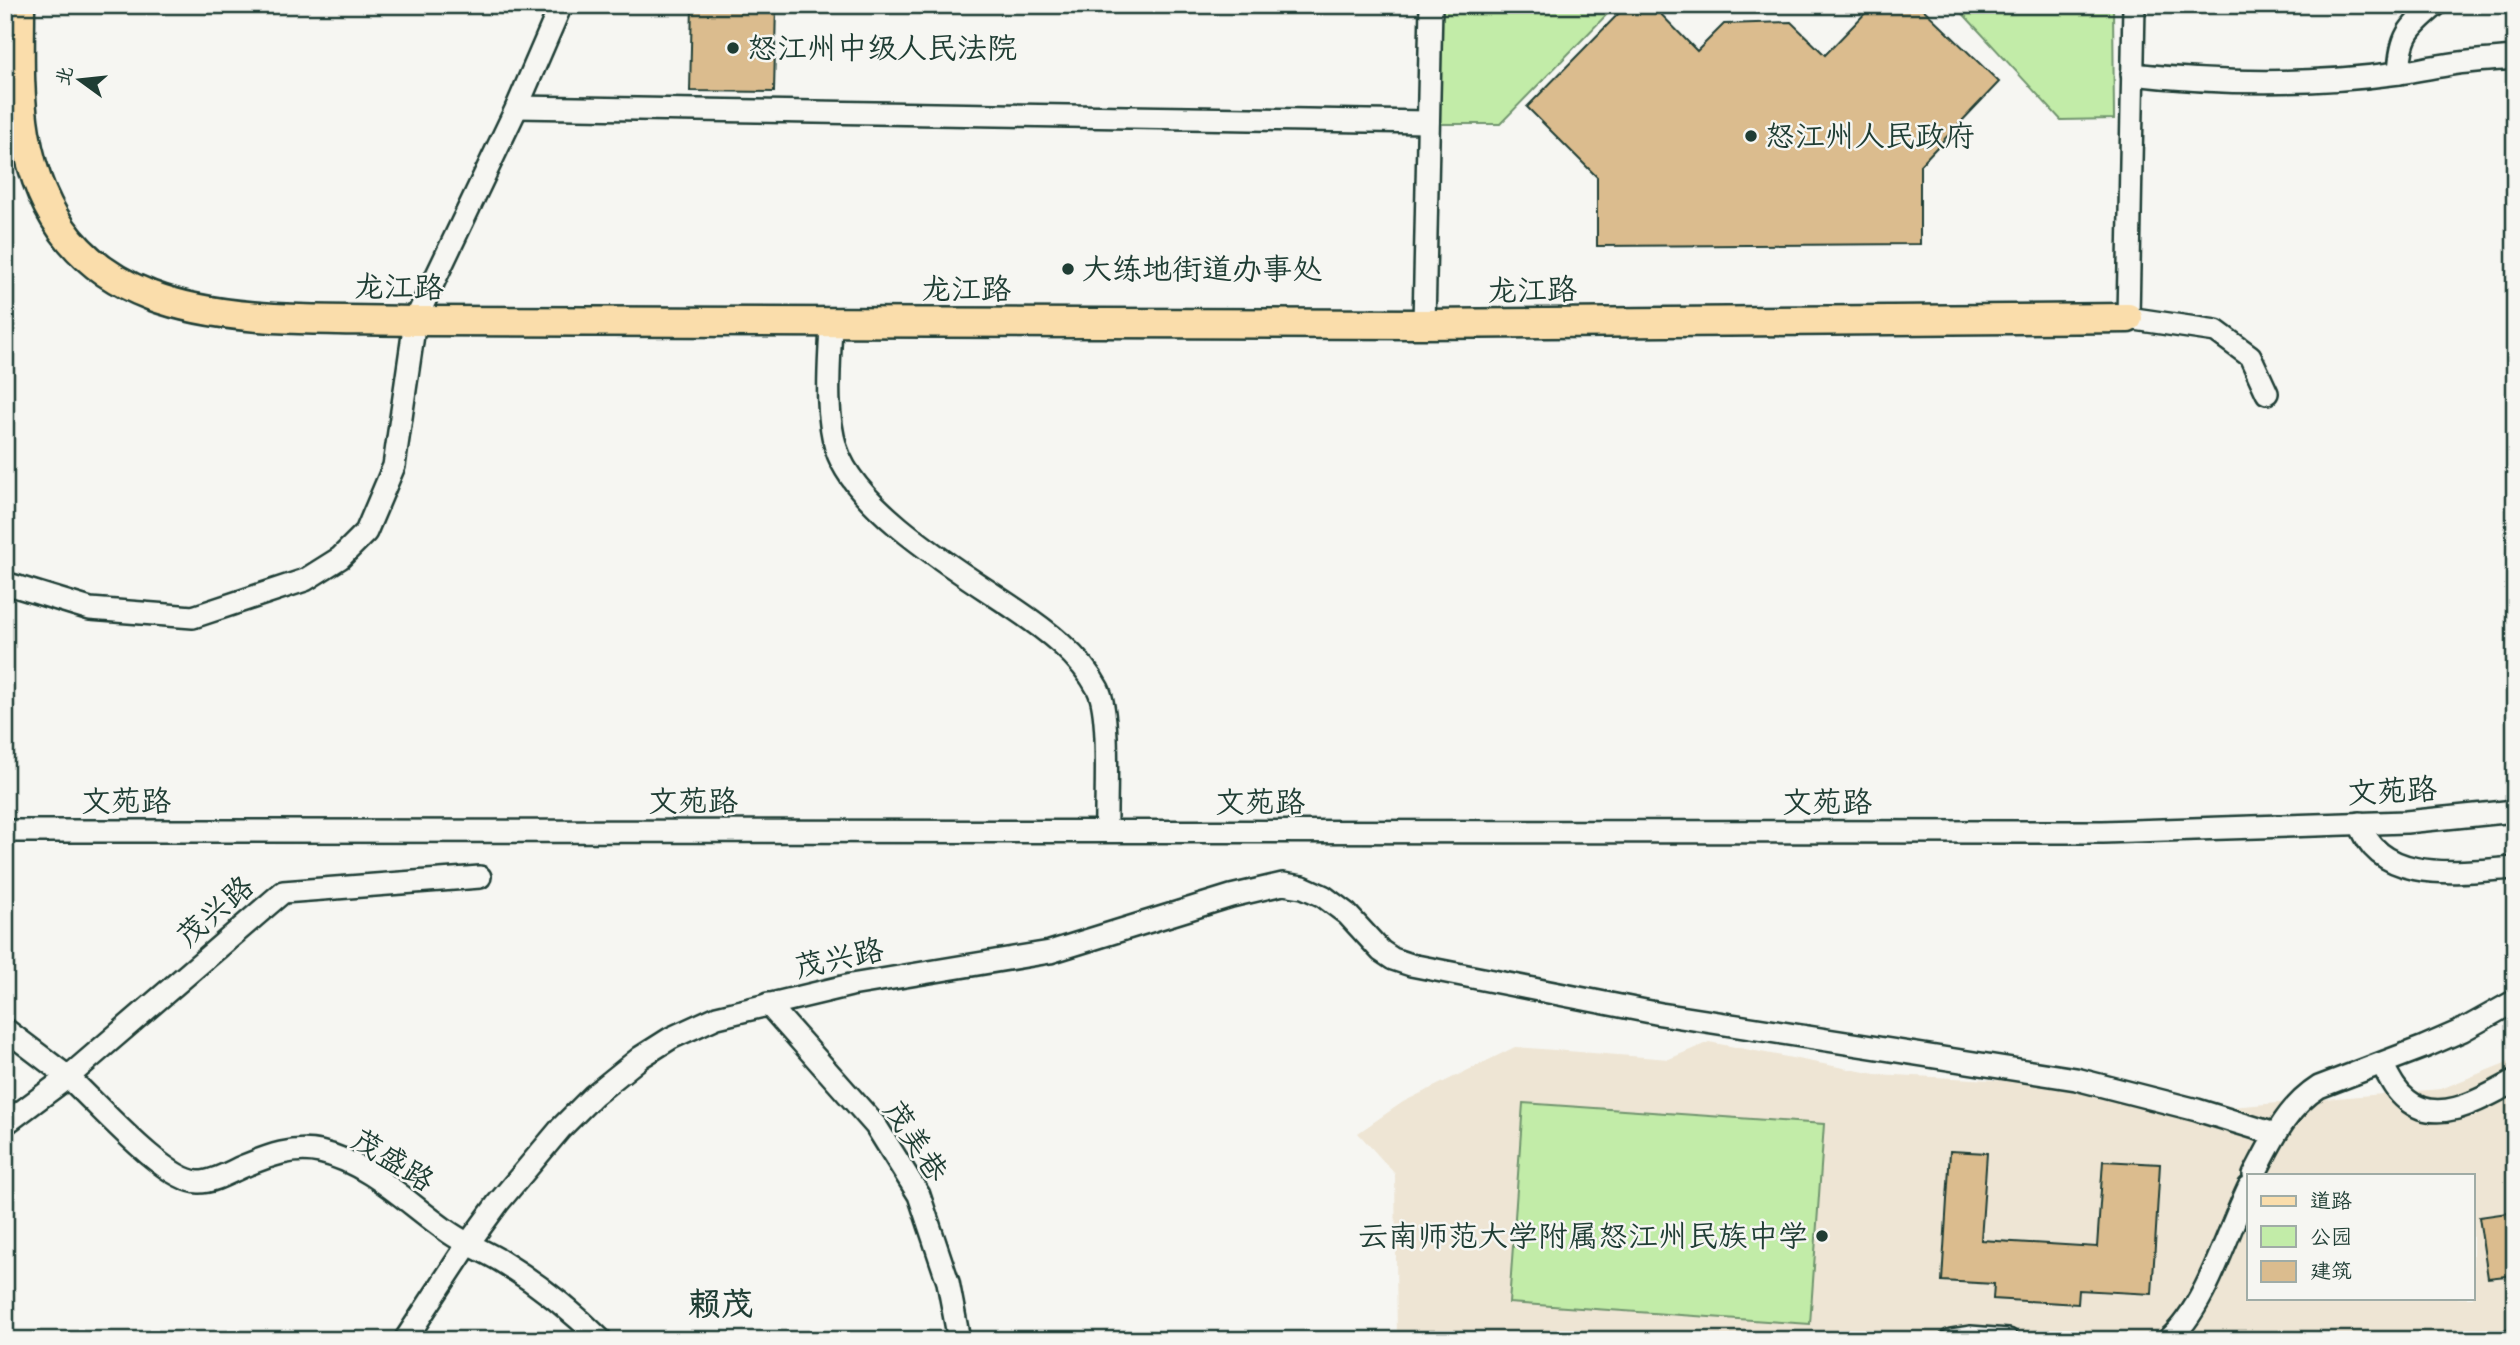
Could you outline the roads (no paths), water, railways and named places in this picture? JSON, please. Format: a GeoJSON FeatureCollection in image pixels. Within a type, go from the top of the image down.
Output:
{"type":"FeatureCollection","features":[{"type":"Feature","properties":{"kind":"main road","name":"龙江路"},"geometry":{"type":"LineString","coordinates":[[20,5],[20,80],[26,133],[38,182],[57,225],[80,253],[126,284],[156,298],[204,311],[255,317],[415,321],[1424,324],[2128,318]]}},
{"type":"Feature","properties":{"kind":"street"},"geometry":{"type":"LineString","coordinates":[[5,583],[90,609],[193,617],[305,580],[340,558],[366,532],[394,466],[415,321],[517,107],[561,5]]}},
{"type":"Feature","properties":{"kind":"street"},"geometry":{"type":"LineString","coordinates":[[1424,324],[1431,5]]}},
{"type":"Feature","properties":{"kind":"street"},"geometry":{"type":"LineString","coordinates":[[2133,5],[2128,318],[2216,331],[2250,356],[2267,393]]}},
{"type":"Feature","properties":{"kind":"street"},"geometry":{"type":"LineString","coordinates":[[2399,73],[2400,51],[2410,26],[2436,5]]}},
{"type":"Feature","properties":{"kind":"street"},"geometry":{"type":"LineString","coordinates":[[2132,74],[2248,82],[2323,80],[2515,58]]}},
{"type":"Feature","properties":{"kind":"street"},"geometry":{"type":"LineString","coordinates":[[517,107],[1428,122]]}},
{"type":"Feature","properties":{"kind":"street"},"geometry":{"type":"LineString","coordinates":[[831,322],[829,412],[836,449],[850,480],[871,502],[927,549],[1044,629],[1083,666],[1099,691],[1105,715],[1106,831]]}},
{"type":"Feature","properties":{"kind":"street","name":"文苑路"},"geometry":{"type":"LineString","coordinates":[[5,831],[2103,832],[2406,822],[2515,811]]}},
{"type":"Feature","properties":{"kind":"street"},"geometry":{"type":"LineString","coordinates":[[2360,823],[2371,847],[2396,864],[2416,869],[2441,870],[2515,868]]}},
{"type":"Feature","properties":{"kind":"street","name":"茂兴路"},"geometry":{"type":"LineString","coordinates":[[68,1077],[283,892],[480,877]]}},
{"type":"Feature","properties":{"kind":"street","name":"茂兴路"},"geometry":{"type":"LineString","coordinates":[[405,1340],[468,1244],[554,1137],[618,1074],[671,1038],[697,1025],[737,1011],[851,985],[1050,952],[1231,896],[1283,884],[1304,887],[1323,896],[1346,915],[1373,944],[1394,959],[1411,965],[1661,1014],[2076,1079],[2197,1110],[2276,1134]]}},
{"type":"Feature","properties":{"kind":"street"},"geometry":{"type":"LineString","coordinates":[[2256,1174],[2290,1111],[2311,1092],[2337,1079],[2382,1064],[2463,1030],[2515,1000]]}},
{"type":"Feature","properties":{"kind":"street","name":"茂美巷"},"geometry":{"type":"LineString","coordinates":[[768,1004],[876,1126],[919,1195],[948,1282],[959,1340]]}},
{"type":"Feature","properties":{"kind":"street","name":"茂盛路"},"geometry":{"type":"LineString","coordinates":[[5,1029],[68,1077],[150,1155],[181,1177],[198,1182],[209,1180],[266,1157],[299,1150],[332,1154],[365,1171],[468,1244],[530,1280],[601,1340]]}},
{"type":"Feature","properties":{"kind":"street"},"geometry":{"type":"LineString","coordinates":[[2382,1064],[2394,1086],[2408,1101],[2433,1111],[2464,1106],[2515,1081]]}},
{"type":"Feature","properties":{"kind":"street"},"geometry":{"type":"LineString","coordinates":[[5,1124],[68,1077]]}},
{"type":"Feature","properties":{"kind":"street"},"geometry":{"type":"LineString","coordinates":[[2168,1340],[2183,1325],[2197,1302],[2247,1191]]}},
{"type":"Feature","properties":{"kind":"street"},"geometry":{"type":"LineString","coordinates":[[1951,1340],[1970,1337],[2008,1340]]}},
{"type":"Feature","properties":{"kind":"place","name":"怒江州中级人民法院"},"geometry":{"type":"Point","coordinates":[733,48]}},
{"type":"Feature","properties":{"kind":"place","name":"怒江州人民政府"},"geometry":{"type":"Point","coordinates":[1751,136]}},
{"type":"Feature","properties":{"kind":"place","name":"大练地街道办事处"},"geometry":{"type":"Point","coordinates":[1068,269]}},
{"type":"Feature","properties":{"kind":"place","name":"云南师范大学附属怒江州民族中学"},"geometry":{"type":"Point","coordinates":[1822,1236]}},
{"type":"Feature","properties":{"kind":"district","name":"赖茂"},"geometry":{"type":"Point","coordinates":[721,1303]}}]}
